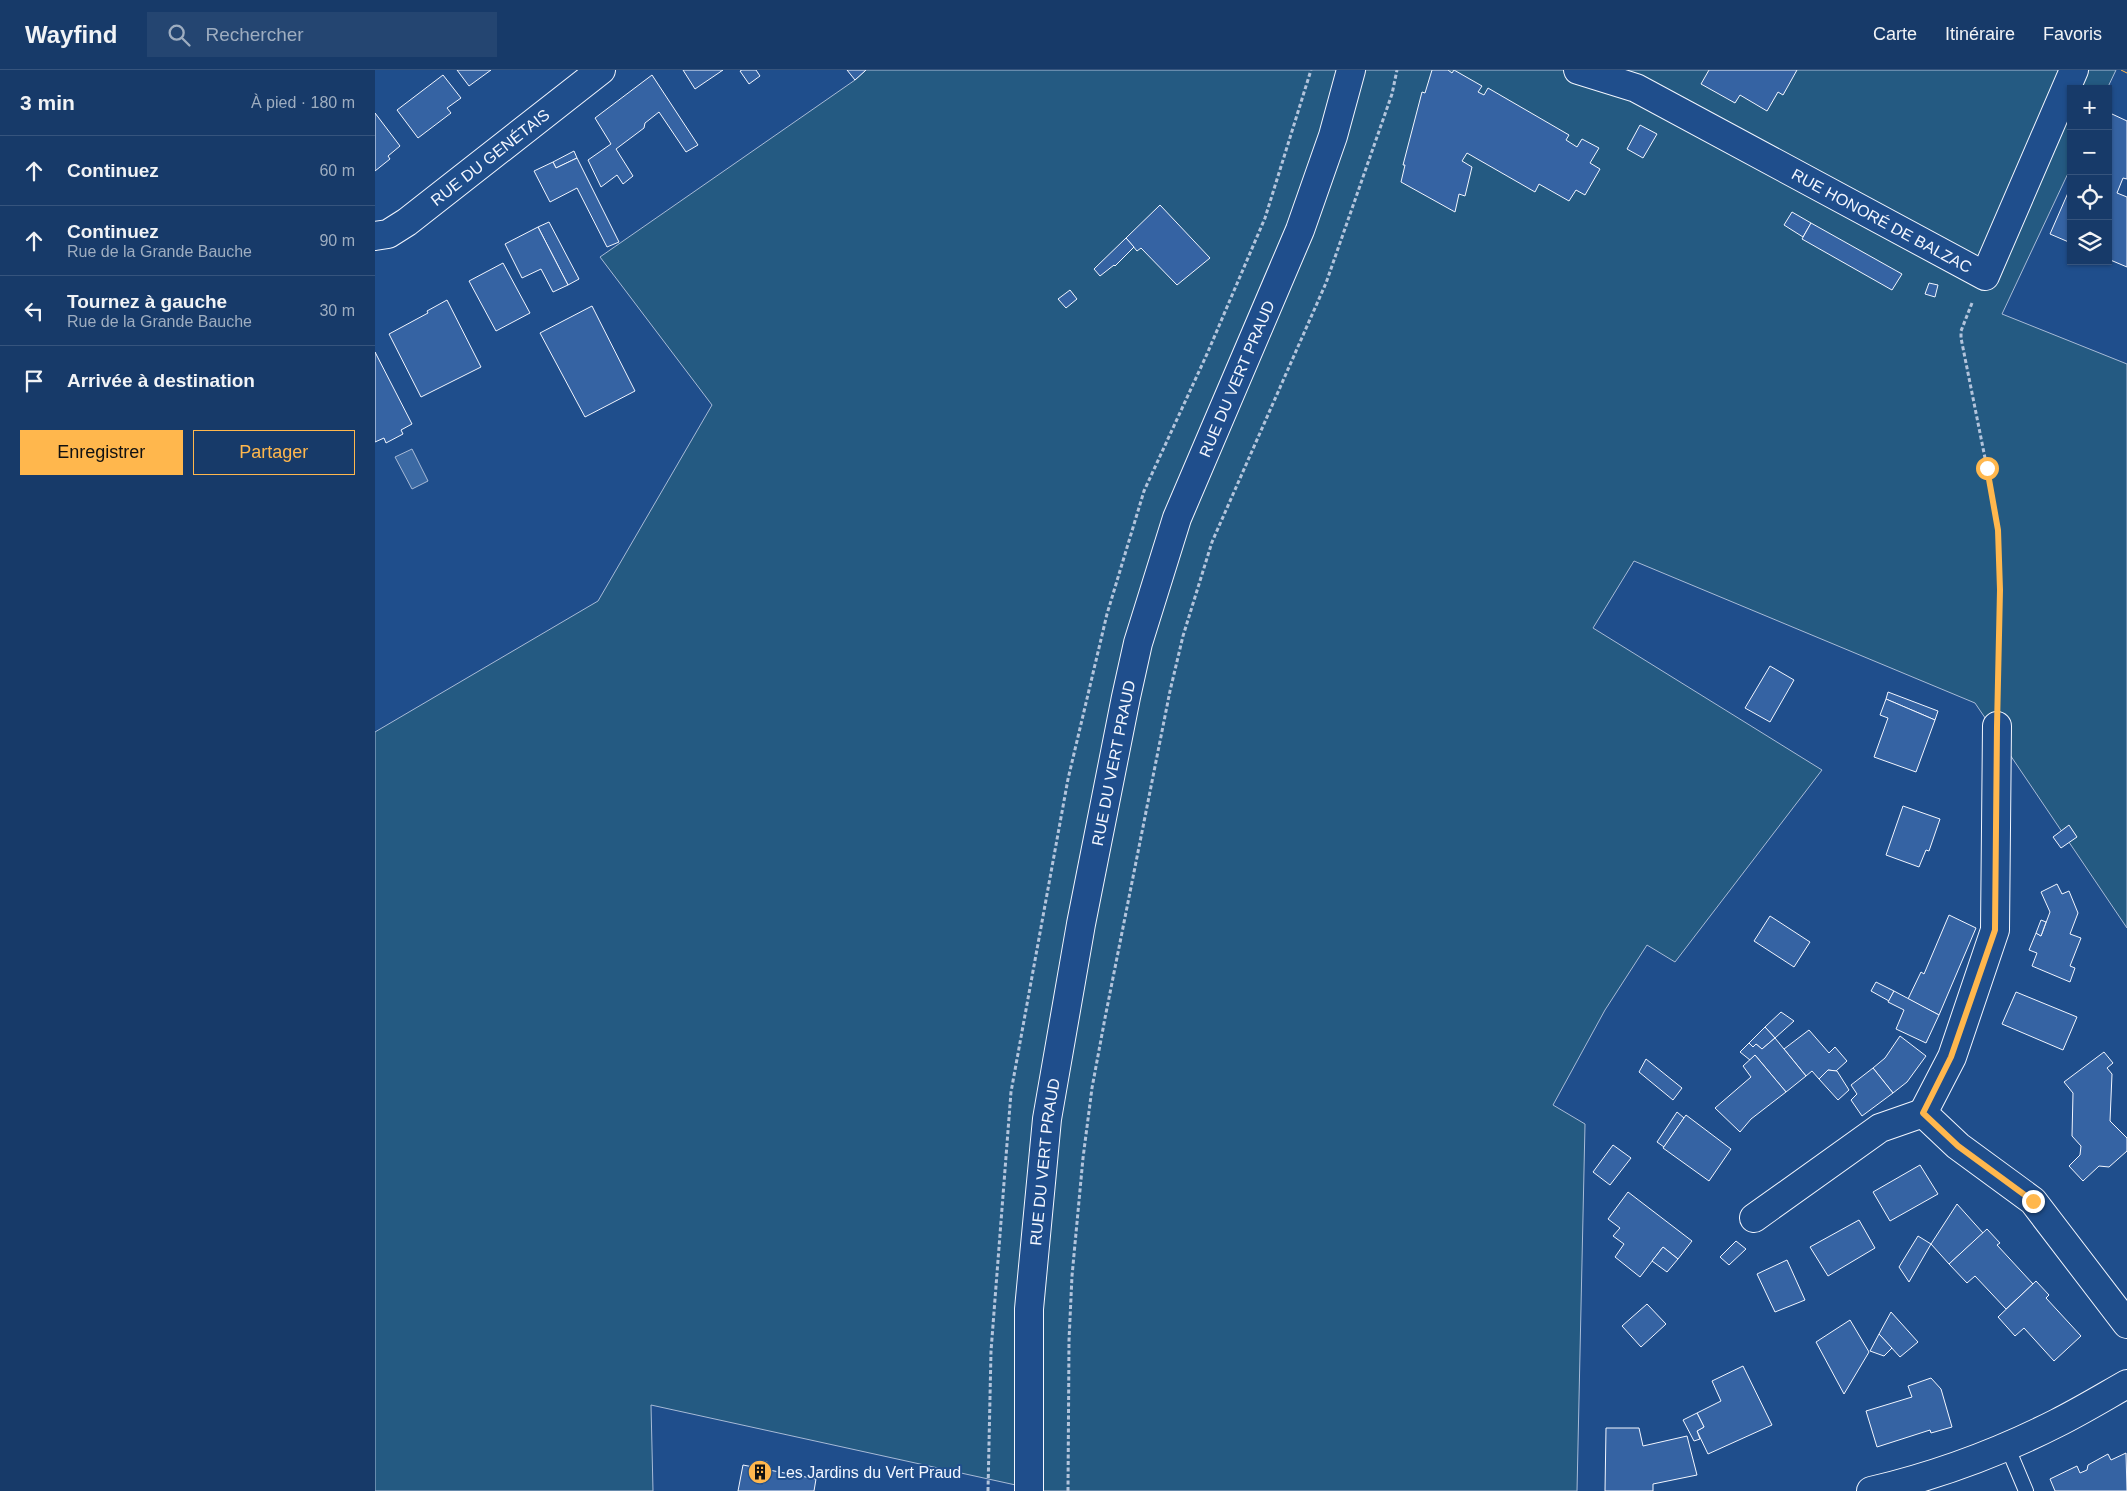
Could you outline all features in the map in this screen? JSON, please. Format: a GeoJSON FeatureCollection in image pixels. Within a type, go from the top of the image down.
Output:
{"type":"FeatureCollection","features":[{"type":"Feature","properties":{"kind":"street","name":"RUE DU GENÉTAIS"},"geometry":{"type":"LineString","coordinates":[[375,236],[388,234],[407,222],[601,70]]}},
{"type":"Feature","properties":{"kind":"street","name":"RUE DU VERT PRAUD"},"geometry":{"type":"LineString","coordinates":[[1029,1491],[1029,1309],[1047,1119],[1081,924],[1138,643],[1177,518],[1300,230],[1333,136],[1351,70]]}},
{"type":"Feature","properties":{"kind":"street","name":"RUE HONORÉ DE BALZAC"},"geometry":{"type":"LineString","coordinates":[[1578,70],[1636,88],[1985,276],[2074,70]]}},
{"type":"Feature","properties":{"kind":"street"},"geometry":{"type":"LineString","coordinates":[[1754,1218],[1880,1128],[1923,1113],[1951,1057],[1995,930],[1997,726]]}},
{"type":"Feature","properties":{"kind":"street"},"geometry":{"type":"LineString","coordinates":[[1923,1113],[1958,1146],[2033,1201],[2127,1324]]}},
{"type":"Feature","properties":{"kind":"street"},"geometry":{"type":"LineString","coordinates":[[1871,1491],[1961,1465],[2007,1446],[2057,1423],[2127,1384]]}},
{"type":"Feature","properties":{"kind":"lane"},"geometry":{"type":"LineString","coordinates":[[2007,1446],[2026,1491]]}},
{"type":"Feature","properties":{"kind":"path"},"geometry":{"type":"LineString","coordinates":[[1068,1491],[1069,1340],[1072,1276],[1083,1158],[1092,1088],[1105,1018],[1170,691],[1183,636],[1212,542],[1326,283],[1392,94],[1397,70]]}},
{"type":"Feature","properties":{"kind":"path"},"geometry":{"type":"LineString","coordinates":[[1985,276],[1968,312],[1961,331],[1961,338],[1998,530],[2000,590],[1997,726]]}},
{"type":"Feature","properties":{"kind":"shaded area"},"geometry":{"type":"Polygon","coordinates":[[[866,70],[2116,70],[2109,85],[2067,85],[2067,176],[2002,314],[2127,364],[2127,928],[1975,703],[1634,561],[1593,628],[1822,770],[1675,962],[1647,945],[1605,1010],[1553,1105],[1585,1124],[1577,1491],[1043,1491],[651,1405],[653,1491],[375,1491],[375,732],[598,601],[712,405],[600,257],[855,80],[866,70]]]}},
{"type":"Feature","properties":{"kind":"shaded area"},"geometry":{"type":"Polygon","coordinates":[[[412,449],[428,481],[412,489],[395,457],[412,449]]]}},
{"type":"Feature","properties":{"kind":"building"},"geometry":{"type":"Polygon","coordinates":[[[457,70],[491,70],[469,86],[457,70]]]}},
{"type":"Feature","properties":{"kind":"building"},"geometry":{"type":"Polygon","coordinates":[[[683,70],[723,70],[695,89],[683,70]]]}},
{"type":"Feature","properties":{"kind":"building"},"geometry":{"type":"Polygon","coordinates":[[[756,70],[760,76],[749,84],[740,71],[756,70]]]}},
{"type":"Feature","properties":{"kind":"building"},"geometry":{"type":"Polygon","coordinates":[[[847,70],[866,70],[855,80],[847,70]]]}},
{"type":"Feature","properties":{"kind":"building"},"geometry":{"type":"Polygon","coordinates":[[[1432,70],[1448,70],[1452,73],[1454,70],[1482,86],[1478,92],[1484,95],[1488,88],[1569,135],[1566,140],[1577,147],[1582,139],[1599,148],[1590,163],[1600,169],[1585,195],[1576,190],[1569,201],[1539,184],[1535,192],[1467,153],[1462,161],[1472,167],[1465,196],[1459,194],[1455,212],[1401,182],[1405,165],[1403,165],[1422,92],[1425,93],[1432,70]]]}},
{"type":"Feature","properties":{"kind":"building"},"geometry":{"type":"Polygon","coordinates":[[[1709,70],[1797,70],[1783,95],[1778,92],[1767,111],[1740,95],[1735,103],[1701,84],[1709,70]]]}},
{"type":"Feature","properties":{"kind":"building"},"geometry":{"type":"Polygon","coordinates":[[[443,75],[461,98],[447,108],[451,113],[418,138],[397,110],[443,75]]]}},
{"type":"Feature","properties":{"kind":"building"},"geometry":{"type":"Polygon","coordinates":[[[652,75],[698,145],[686,152],[659,112],[645,123],[644,128],[616,149],[633,176],[623,184],[617,175],[601,187],[588,160],[611,144],[595,118],[652,75]]]}},
{"type":"Feature","properties":{"kind":"building"},"geometry":{"type":"Polygon","coordinates":[[[375,113],[400,146],[388,156],[390,159],[375,171],[375,113]]]}},
{"type":"Feature","properties":{"kind":"building"},"geometry":{"type":"Polygon","coordinates":[[[2112,114],[2127,121],[2127,179],[2123,178],[2117,193],[2127,197],[2127,267],[2112,261],[2112,114]]]}},
{"type":"Feature","properties":{"kind":"building"},"geometry":{"type":"Polygon","coordinates":[[[1640,125],[1657,134],[1643,158],[1627,149],[1640,125]]]}},
{"type":"Feature","properties":{"kind":"building"},"geometry":{"type":"Polygon","coordinates":[[[574,151],[577,158],[556,168],[553,162],[574,151]]]}},
{"type":"Feature","properties":{"kind":"building"},"geometry":{"type":"Polygon","coordinates":[[[577,158],[619,242],[607,247],[577,188],[550,202],[534,171],[553,162],[556,168],[577,158]]]}},
{"type":"Feature","properties":{"kind":"building"},"geometry":{"type":"Polygon","coordinates":[[[2067,195],[2067,241],[2050,234],[2067,195]]]}},
{"type":"Feature","properties":{"kind":"building"},"geometry":{"type":"Polygon","coordinates":[[[1160,205],[1210,258],[1177,285],[1141,248],[1137,251],[1126,238],[1160,205]]]}},
{"type":"Feature","properties":{"kind":"building"},"geometry":{"type":"Polygon","coordinates":[[[1792,212],[1811,223],[1803,237],[1784,225],[1792,212]]]}},
{"type":"Feature","properties":{"kind":"building"},"geometry":{"type":"Polygon","coordinates":[[[549,222],[579,279],[568,285],[538,227],[549,222]]]}},
{"type":"Feature","properties":{"kind":"building"},"geometry":{"type":"Polygon","coordinates":[[[1811,223],[1902,274],[1892,290],[1802,239],[1811,223]]]}},
{"type":"Feature","properties":{"kind":"building"},"geometry":{"type":"Polygon","coordinates":[[[538,227],[568,285],[553,292],[541,269],[522,278],[505,244],[538,227]]]}},
{"type":"Feature","properties":{"kind":"building"},"geometry":{"type":"Polygon","coordinates":[[[1126,238],[1134,247],[1115,266],[1100,276],[1094,269],[1126,238]]]}},
{"type":"Feature","properties":{"kind":"building"},"geometry":{"type":"Polygon","coordinates":[[[503,263],[530,313],[496,331],[469,281],[503,263]]]}},
{"type":"Feature","properties":{"kind":"building"},"geometry":{"type":"Polygon","coordinates":[[[1929,283],[1938,285],[1935,297],[1925,294],[1929,283]]]}},
{"type":"Feature","properties":{"kind":"building"},"geometry":{"type":"Polygon","coordinates":[[[1070,290],[1077,299],[1066,308],[1058,299],[1070,290]]]}},
{"type":"Feature","properties":{"kind":"building"},"geometry":{"type":"Polygon","coordinates":[[[447,300],[481,367],[421,397],[389,334],[428,313],[427,311],[447,300]]]}},
{"type":"Feature","properties":{"kind":"building"},"geometry":{"type":"Polygon","coordinates":[[[592,306],[635,391],[585,417],[540,333],[592,306]]]}},
{"type":"Feature","properties":{"kind":"building"},"geometry":{"type":"Polygon","coordinates":[[[375,352],[412,424],[401,430],[403,434],[386,443],[384,438],[375,442],[375,352]]]}},
{"type":"Feature","properties":{"kind":"building"},"geometry":{"type":"Polygon","coordinates":[[[1770,666],[1794,680],[1770,722],[1745,708],[1770,666]]]}},
{"type":"Feature","properties":{"kind":"building"},"geometry":{"type":"Polygon","coordinates":[[[1888,692],[1938,711],[1935,720],[1886,699],[1888,692]]]}},
{"type":"Feature","properties":{"kind":"building"},"geometry":{"type":"Polygon","coordinates":[[[1886,699],[1935,720],[1916,772],[1874,757],[1888,718],[1880,715],[1886,699]]]}},
{"type":"Feature","properties":{"kind":"building"},"geometry":{"type":"Polygon","coordinates":[[[1903,806],[1940,819],[1929,851],[1926,850],[1919,867],[1886,855],[1903,806]]]}},
{"type":"Feature","properties":{"kind":"building"},"geometry":{"type":"Polygon","coordinates":[[[2069,825],[2077,837],[2061,848],[2053,837],[2069,825]]]}},
{"type":"Feature","properties":{"kind":"building"},"geometry":{"type":"Polygon","coordinates":[[[2057,884],[2062,894],[2069,891],[2078,913],[2070,934],[2081,938],[2070,966],[2075,968],[2070,982],[2032,966],[2037,953],[2029,950],[2036,933],[2041,936],[2050,912],[2041,892],[2057,884]]]}},
{"type":"Feature","properties":{"kind":"building"},"geometry":{"type":"Polygon","coordinates":[[[1949,915],[1976,928],[1939,1015],[1908,999],[1921,972],[1924,974],[1949,915]]]}},
{"type":"Feature","properties":{"kind":"building"},"geometry":{"type":"Polygon","coordinates":[[[1770,916],[1810,942],[1794,967],[1754,941],[1770,916]]]}},
{"type":"Feature","properties":{"kind":"building"},"geometry":{"type":"Polygon","coordinates":[[[2041,920],[2046,922],[2041,936],[2036,933],[2041,920]]]}},
{"type":"Feature","properties":{"kind":"building"},"geometry":{"type":"Polygon","coordinates":[[[1876,982],[1894,991],[1889,1001],[1871,991],[1876,982]]]}},
{"type":"Feature","properties":{"kind":"building"},"geometry":{"type":"Polygon","coordinates":[[[1894,991],[1939,1015],[1926,1043],[1896,1029],[1904,1010],[1888,1002],[1894,991]]]}},
{"type":"Feature","properties":{"kind":"building"},"geometry":{"type":"Polygon","coordinates":[[[2016,992],[2077,1017],[2063,1050],[2002,1024],[2016,992]]]}},
{"type":"Feature","properties":{"kind":"building"},"geometry":{"type":"Polygon","coordinates":[[[1781,1012],[1794,1021],[1775,1038],[1765,1027],[1781,1012]]]}},
{"type":"Feature","properties":{"kind":"building"},"geometry":{"type":"Polygon","coordinates":[[[1765,1027],[1775,1038],[1762,1049],[1756,1044],[1753,1047],[1749,1043],[1765,1027]]]}},
{"type":"Feature","properties":{"kind":"building"},"geometry":{"type":"Polygon","coordinates":[[[1809,1030],[1829,1053],[1835,1047],[1847,1061],[1836,1071],[1828,1070],[1819,1079],[1812,1071],[1806,1076],[1784,1049],[1809,1030]]]}},
{"type":"Feature","properties":{"kind":"building"},"geometry":{"type":"Polygon","coordinates":[[[1900,1036],[1926,1056],[1907,1082],[1893,1093],[1873,1068],[1885,1058],[1900,1036]]]}},
{"type":"Feature","properties":{"kind":"building"},"geometry":{"type":"Polygon","coordinates":[[[1775,1038],[1806,1076],[1786,1092],[1755,1055],[1750,1060],[1740,1052],[1749,1043],[1753,1047],[1756,1044],[1762,1049],[1775,1038]]]}},
{"type":"Feature","properties":{"kind":"building"},"geometry":{"type":"Polygon","coordinates":[[[2104,1052],[2113,1063],[2107,1068],[2112,1074],[2110,1121],[2127,1138],[2127,1151],[2109,1167],[2099,1166],[2083,1181],[2069,1166],[2080,1155],[2081,1146],[2072,1136],[2073,1093],[2064,1082],[2104,1052]]]}},
{"type":"Feature","properties":{"kind":"building"},"geometry":{"type":"Polygon","coordinates":[[[1755,1055],[1786,1092],[1751,1119],[1740,1132],[1715,1108],[1751,1077],[1743,1066],[1755,1055]]]}},
{"type":"Feature","properties":{"kind":"building"},"geometry":{"type":"Polygon","coordinates":[[[1646,1059],[1682,1088],[1673,1100],[1639,1072],[1646,1059]]]}},
{"type":"Feature","properties":{"kind":"building"},"geometry":{"type":"Polygon","coordinates":[[[1873,1068],[1893,1093],[1862,1116],[1851,1100],[1857,1094],[1851,1085],[1873,1068]]]}},
{"type":"Feature","properties":{"kind":"building"},"geometry":{"type":"Polygon","coordinates":[[[1828,1070],[1837,1071],[1849,1090],[1838,1100],[1819,1079],[1828,1070]]]}},
{"type":"Feature","properties":{"kind":"building"},"geometry":{"type":"Polygon","coordinates":[[[1677,1112],[1684,1118],[1664,1147],[1657,1142],[1677,1112]]]}},
{"type":"Feature","properties":{"kind":"building"},"geometry":{"type":"Polygon","coordinates":[[[1686,1115],[1731,1149],[1709,1181],[1663,1148],[1686,1115]]]}},
{"type":"Feature","properties":{"kind":"building"},"geometry":{"type":"Polygon","coordinates":[[[1613,1145],[1631,1158],[1610,1185],[1593,1172],[1613,1145]]]}},
{"type":"Feature","properties":{"kind":"building"},"geometry":{"type":"Polygon","coordinates":[[[1920,1165],[1938,1194],[1890,1221],[1873,1192],[1920,1165]]]}},
{"type":"Feature","properties":{"kind":"building"},"geometry":{"type":"Polygon","coordinates":[[[1628,1192],[1692,1241],[1678,1259],[1663,1247],[1640,1277],[1615,1257],[1624,1244],[1613,1236],[1620,1228],[1608,1219],[1628,1192]]]}},
{"type":"Feature","properties":{"kind":"building"},"geometry":{"type":"Polygon","coordinates":[[[1957,1204],[1983,1233],[1949,1264],[1931,1244],[1957,1204]]]}},
{"type":"Feature","properties":{"kind":"building"},"geometry":{"type":"Polygon","coordinates":[[[1859,1220],[1875,1248],[1828,1276],[1810,1247],[1859,1220]]]}},
{"type":"Feature","properties":{"kind":"building"},"geometry":{"type":"Polygon","coordinates":[[[1987,1229],[2000,1243],[1997,1245],[2033,1284],[2006,1309],[1975,1276],[1967,1283],[1949,1264],[1987,1229]]]}},
{"type":"Feature","properties":{"kind":"building"},"geometry":{"type":"Polygon","coordinates":[[[1918,1236],[1931,1244],[1909,1282],[1899,1267],[1918,1236]]]}},
{"type":"Feature","properties":{"kind":"building"},"geometry":{"type":"Polygon","coordinates":[[[1736,1241],[1746,1249],[1729,1265],[1720,1257],[1736,1241]]]}},
{"type":"Feature","properties":{"kind":"building"},"geometry":{"type":"Polygon","coordinates":[[[1663,1247],[1678,1259],[1667,1272],[1652,1261],[1663,1247]]]}},
{"type":"Feature","properties":{"kind":"building"},"geometry":{"type":"Polygon","coordinates":[[[1787,1260],[1805,1300],[1775,1312],[1757,1274],[1787,1260]]]}},
{"type":"Feature","properties":{"kind":"building"},"geometry":{"type":"Polygon","coordinates":[[[2036,1281],[2049,1295],[2046,1298],[2081,1336],[2054,1361],[2024,1328],[2015,1336],[1998,1317],[2036,1281]]]}},
{"type":"Feature","properties":{"kind":"building"},"geometry":{"type":"Polygon","coordinates":[[[1647,1304],[1666,1324],[1641,1347],[1622,1326],[1647,1304]]]}},
{"type":"Feature","properties":{"kind":"building"},"geometry":{"type":"Polygon","coordinates":[[[1891,1312],[1918,1342],[1900,1357],[1879,1334],[1891,1312]]]}},
{"type":"Feature","properties":{"kind":"building"},"geometry":{"type":"Polygon","coordinates":[[[1850,1320],[1869,1352],[1844,1394],[1816,1342],[1850,1320]]]}},
{"type":"Feature","properties":{"kind":"building"},"geometry":{"type":"Polygon","coordinates":[[[1879,1334],[1892,1348],[1884,1356],[1870,1351],[1879,1334]]]}},
{"type":"Feature","properties":{"kind":"building"},"geometry":{"type":"Polygon","coordinates":[[[1743,1366],[1772,1425],[1708,1454],[1697,1431],[1704,1427],[1697,1413],[1721,1401],[1712,1381],[1743,1366]]]}},
{"type":"Feature","properties":{"kind":"building"},"geometry":{"type":"Polygon","coordinates":[[[1931,1378],[1941,1389],[1952,1427],[1931,1433],[1930,1430],[1877,1447],[1866,1411],[1912,1397],[1908,1386],[1931,1378]]]}},
{"type":"Feature","properties":{"kind":"building"},"geometry":{"type":"Polygon","coordinates":[[[1697,1413],[1704,1427],[1697,1431],[1700,1439],[1694,1441],[1683,1420],[1697,1413]]]}},
{"type":"Feature","properties":{"kind":"building"},"geometry":{"type":"Polygon","coordinates":[[[1606,1428],[1639,1428],[1643,1446],[1687,1436],[1697,1475],[1653,1484],[1653,1491],[1605,1491],[1606,1428]]]}},
{"type":"Feature","properties":{"kind":"building"},"geometry":{"type":"Polygon","coordinates":[[[2126,1453],[2127,1491],[2055,1491],[2050,1479],[2077,1466],[2080,1473],[2087,1470],[2088,1465],[2108,1454],[2111,1460],[2126,1453]]]}},
{"type":"Feature","properties":{"kind":"building","name":"Les Jardins du Vert Praud"},"geometry":{"type":"Polygon","coordinates":[[[743,1465],[816,1479],[814,1491],[738,1491],[743,1465]]]}},
{"type":"Feature","properties":{"kind":"power"},"geometry":{"type":"LineString","coordinates":[[2121,70],[2127,73]]}},
{"type":"Feature","properties":{"kind":"place","name":"Les Jardins du Vert Praud"},"geometry":{"type":"Point","coordinates":[760,1472]}},
{"type":"Feature","properties":{"kind":"route"},"geometry":{"type":"LineString","coordinates":[[1987,468],[1998,530],[2000,590],[1995,930],[1951,1057],[1923,1113],[1958,1146],[2033,1201]]}}]}
